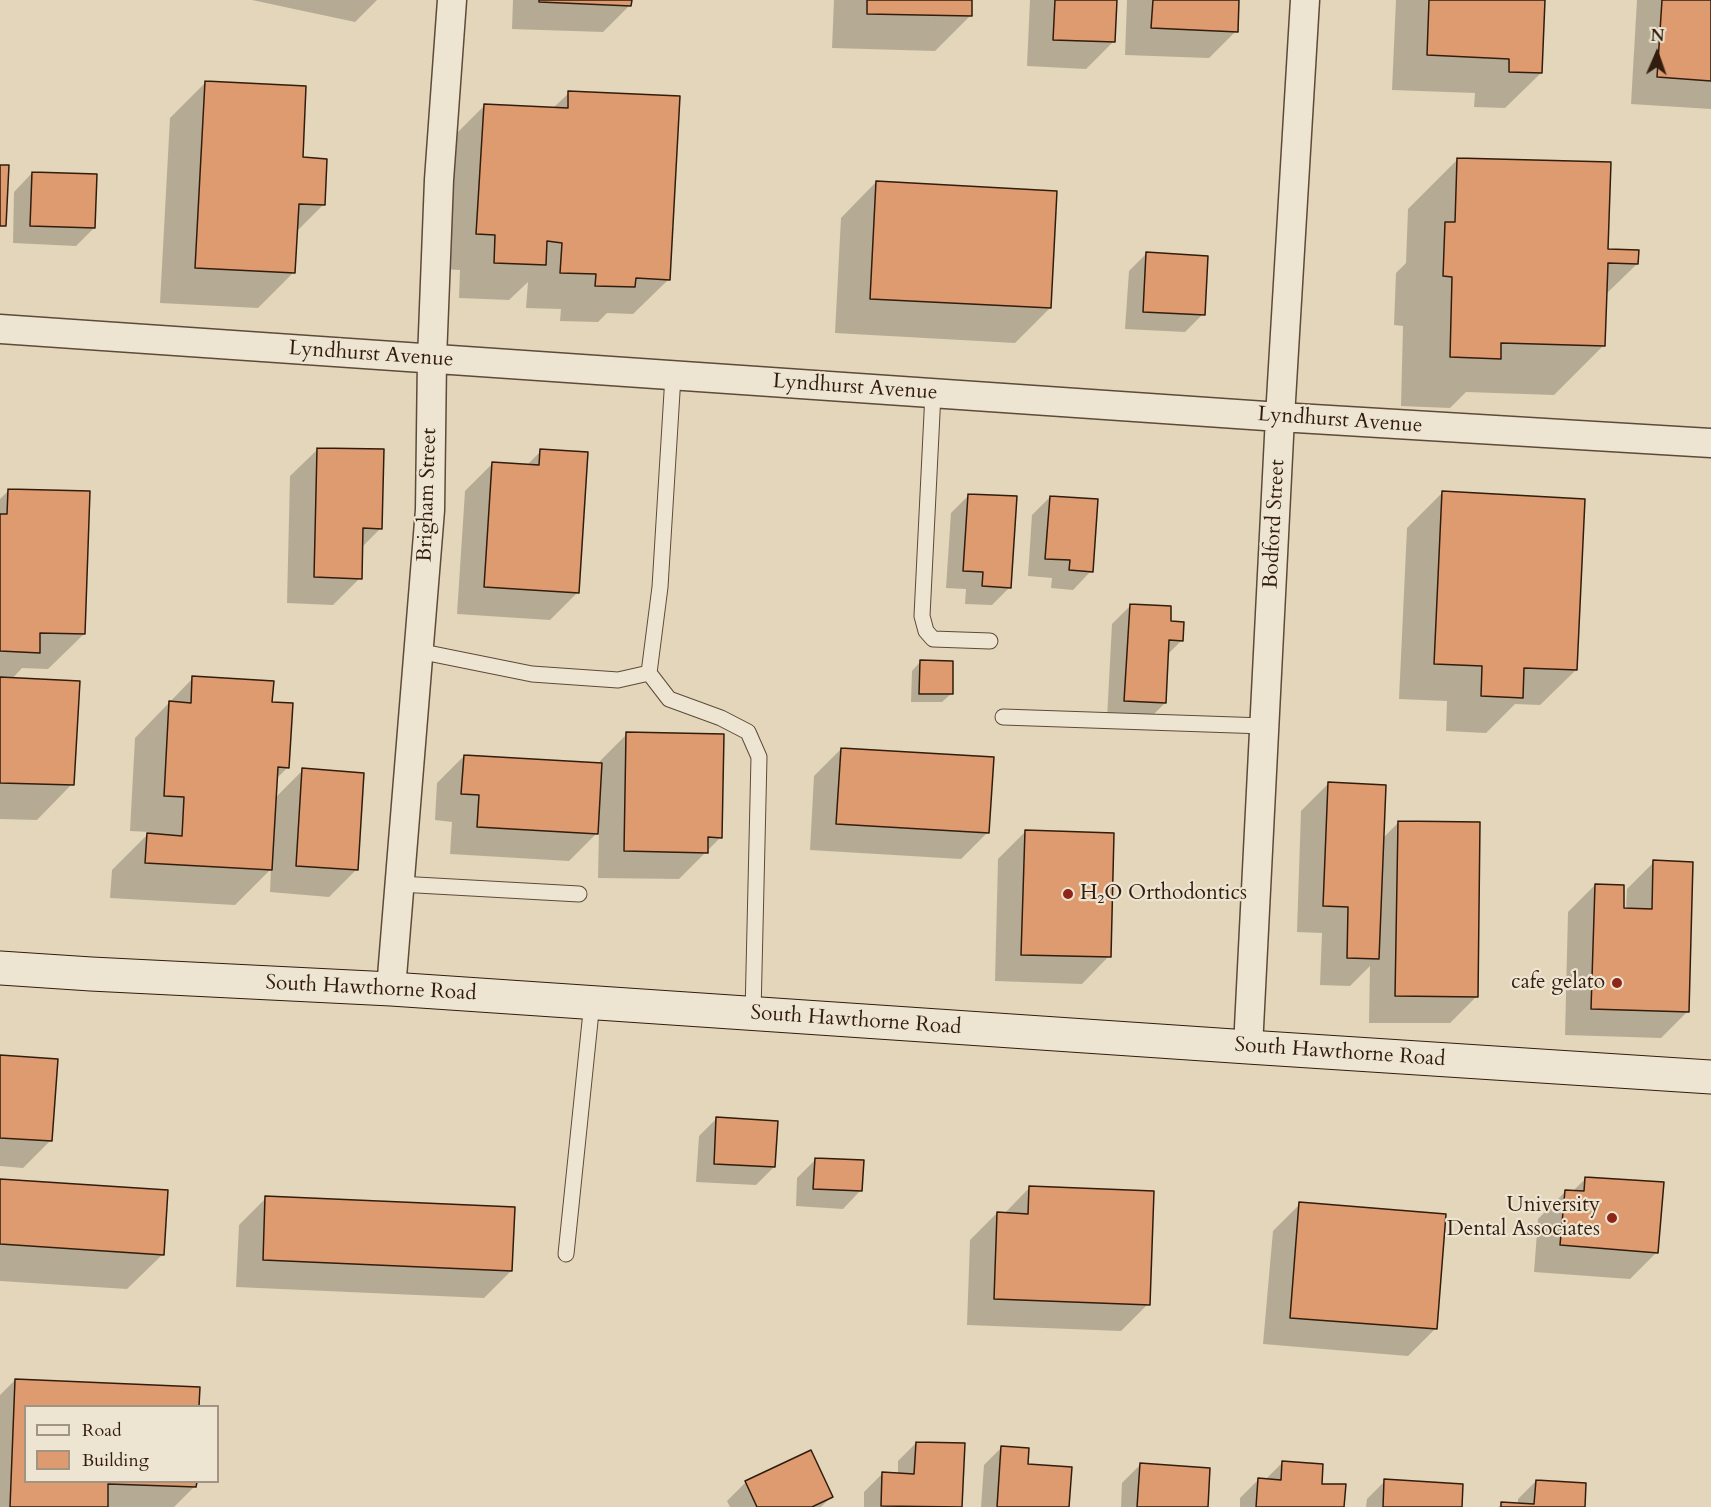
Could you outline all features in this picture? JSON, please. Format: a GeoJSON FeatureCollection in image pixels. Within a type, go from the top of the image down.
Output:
{"type":"FeatureCollection","features":[{"type":"Feature","properties":{"kind":"main road","name":"South Hawthorne Road"},"geometry":{"type":"LineString","coordinates":[[0,968],[391,989],[1711,1077]]}},
{"type":"Feature","properties":{"kind":"street","name":"Brigham Street"},"geometry":{"type":"LineString","coordinates":[[391,989],[430,510],[432,359],[439,180],[452,0]]}},
{"type":"Feature","properties":{"kind":"street","name":"Bodford Street"},"geometry":{"type":"LineString","coordinates":[[1248,1047],[1280,417],[1305,0]]}},
{"type":"Feature","properties":{"kind":"street","name":"Lyndhurst Avenue"},"geometry":{"type":"LineString","coordinates":[[0,329],[1280,417],[1711,443]]}},
{"type":"Feature","properties":{"kind":"lane"},"geometry":{"type":"LineString","coordinates":[[673,376],[660,587],[649,673],[669,699],[721,718],[748,732],[759,757],[753,1014]]}},
{"type":"Feature","properties":{"kind":"lane"},"geometry":{"type":"LineString","coordinates":[[933,393],[922,616],[927,631],[933,639],[990,641]]}},
{"type":"Feature","properties":{"kind":"lane"},"geometry":{"type":"LineString","coordinates":[[418,651],[532,674],[618,680],[649,673]]}},
{"type":"Feature","properties":{"kind":"lane"},"geometry":{"type":"LineString","coordinates":[[1004,717],[1264,726]]}},
{"type":"Feature","properties":{"kind":"lane"},"geometry":{"type":"LineString","coordinates":[[399,884],[579,894]]}},
{"type":"Feature","properties":{"kind":"lane"},"geometry":{"type":"LineString","coordinates":[[566,1254],[592,1002]]}},
{"type":"Feature","properties":{"kind":"building"},"geometry":{"type":"Polygon","coordinates":[[[539,0],[632,0],[631,6],[539,2],[539,0]]]}},
{"type":"Feature","properties":{"kind":"building"},"geometry":{"type":"Polygon","coordinates":[[[867,0],[972,0],[972,16],[867,14],[867,0]]]}},
{"type":"Feature","properties":{"kind":"building"},"geometry":{"type":"Polygon","coordinates":[[[1055,0],[1117,0],[1115,42],[1053,40],[1055,0]]]}},
{"type":"Feature","properties":{"kind":"building"},"geometry":{"type":"Polygon","coordinates":[[[1153,0],[1239,0],[1238,32],[1151,28],[1153,0]]]}},
{"type":"Feature","properties":{"kind":"building"},"geometry":{"type":"Polygon","coordinates":[[[1429,0],[1545,0],[1542,73],[1509,72],[1509,59],[1427,55],[1429,0]]]}},
{"type":"Feature","properties":{"kind":"building"},"geometry":{"type":"Polygon","coordinates":[[[1662,0],[1711,0],[1711,81],[1657,77],[1662,0]]]}},
{"type":"Feature","properties":{"kind":"building"},"geometry":{"type":"Polygon","coordinates":[[[205,81],[306,86],[303,157],[327,159],[325,205],[299,204],[295,273],[195,268],[205,81]]]}},
{"type":"Feature","properties":{"kind":"building"},"geometry":{"type":"Polygon","coordinates":[[[568,91],[680,96],[670,280],[636,278],[635,287],[595,286],[596,274],[560,273],[562,243],[547,241],[546,265],[494,263],[495,235],[476,234],[484,104],[568,108],[568,91]]]}},
{"type":"Feature","properties":{"kind":"building"},"geometry":{"type":"Polygon","coordinates":[[[1457,158],[1611,162],[1608,249],[1639,250],[1638,264],[1608,263],[1605,346],[1501,343],[1501,359],[1450,357],[1452,277],[1443,276],[1445,222],[1455,222],[1457,158]]]}},
{"type":"Feature","properties":{"kind":"building"},"geometry":{"type":"Polygon","coordinates":[[[0,165],[9,165],[6,226],[0,226],[0,165]]]}},
{"type":"Feature","properties":{"kind":"building"},"geometry":{"type":"Polygon","coordinates":[[[32,172],[97,174],[95,228],[30,226],[32,172]]]}},
{"type":"Feature","properties":{"kind":"building"},"geometry":{"type":"Polygon","coordinates":[[[876,181],[1057,191],[1051,308],[870,299],[876,181]]]}},
{"type":"Feature","properties":{"kind":"building"},"geometry":{"type":"Polygon","coordinates":[[[1146,252],[1208,256],[1205,315],[1143,312],[1146,252]]]}},
{"type":"Feature","properties":{"kind":"building"},"geometry":{"type":"Polygon","coordinates":[[[317,448],[384,449],[382,529],[363,528],[362,579],[314,577],[317,448]]]}},
{"type":"Feature","properties":{"kind":"building"},"geometry":{"type":"Polygon","coordinates":[[[540,449],[588,452],[579,593],[484,587],[492,462],[539,465],[540,449]]]}},
{"type":"Feature","properties":{"kind":"building"},"geometry":{"type":"Polygon","coordinates":[[[8,489],[90,491],[85,634],[40,633],[40,653],[0,651],[0,514],[7,514],[8,489]]]}},
{"type":"Feature","properties":{"kind":"building"},"geometry":{"type":"Polygon","coordinates":[[[1442,491],[1585,499],[1577,670],[1524,668],[1523,698],[1481,696],[1482,666],[1434,664],[1442,491]]]}},
{"type":"Feature","properties":{"kind":"building"},"geometry":{"type":"Polygon","coordinates":[[[968,494],[1017,496],[1011,588],[982,586],[983,572],[963,571],[968,494]]]}},
{"type":"Feature","properties":{"kind":"building"},"geometry":{"type":"Polygon","coordinates":[[[1050,496],[1098,499],[1093,572],[1069,570],[1070,560],[1045,559],[1050,496]]]}},
{"type":"Feature","properties":{"kind":"building"},"geometry":{"type":"Polygon","coordinates":[[[1130,604],[1171,606],[1171,621],[1184,622],[1183,641],[1169,640],[1166,703],[1124,701],[1130,604]]]}},
{"type":"Feature","properties":{"kind":"building"},"geometry":{"type":"Polygon","coordinates":[[[920,660],[953,661],[953,694],[919,694],[920,660]]]}},
{"type":"Feature","properties":{"kind":"building"},"geometry":{"type":"Polygon","coordinates":[[[192,676],[274,681],[272,702],[293,703],[289,768],[278,767],[272,870],[145,863],[147,833],[182,836],[184,797],[164,796],[169,701],[191,703],[192,676]]]}},
{"type":"Feature","properties":{"kind":"building"},"geometry":{"type":"Polygon","coordinates":[[[0,677],[80,681],[74,785],[0,783],[0,677]]]}},
{"type":"Feature","properties":{"kind":"building"},"geometry":{"type":"Polygon","coordinates":[[[626,732],[724,734],[722,838],[708,837],[708,853],[624,851],[626,732]]]}},
{"type":"Feature","properties":{"kind":"building"},"geometry":{"type":"Polygon","coordinates":[[[841,748],[994,757],[989,833],[836,824],[841,748]]]}},
{"type":"Feature","properties":{"kind":"building"},"geometry":{"type":"Polygon","coordinates":[[[464,755],[602,763],[598,834],[477,827],[479,795],[461,794],[464,755]]]}},
{"type":"Feature","properties":{"kind":"building"},"geometry":{"type":"Polygon","coordinates":[[[302,768],[364,773],[358,870],[296,866],[302,768]]]}},
{"type":"Feature","properties":{"kind":"building"},"geometry":{"type":"Polygon","coordinates":[[[1328,782],[1386,785],[1379,959],[1347,958],[1348,907],[1323,906],[1328,782]]]}},
{"type":"Feature","properties":{"kind":"building"},"geometry":{"type":"Polygon","coordinates":[[[1398,821],[1480,822],[1478,997],[1395,996],[1398,821]]]}},
{"type":"Feature","properties":{"kind":"building","name":"H₂O Orthodontics"},"geometry":{"type":"Polygon","coordinates":[[[1025,830],[1114,833],[1111,957],[1021,955],[1025,830]]]}},
{"type":"Feature","properties":{"kind":"building"},"geometry":{"type":"Polygon","coordinates":[[[1653,860],[1693,862],[1689,1012],[1591,1009],[1595,884],[1624,885],[1624,908],[1652,909],[1653,860]]]}},
{"type":"Feature","properties":{"kind":"building"},"geometry":{"type":"Polygon","coordinates":[[[0,1055],[58,1059],[52,1141],[0,1138],[0,1055]]]}},
{"type":"Feature","properties":{"kind":"building"},"geometry":{"type":"Polygon","coordinates":[[[716,1117],[778,1121],[775,1167],[714,1164],[716,1117]]]}},
{"type":"Feature","properties":{"kind":"building"},"geometry":{"type":"Polygon","coordinates":[[[815,1158],[864,1160],[862,1191],[813,1189],[815,1158]]]}},
{"type":"Feature","properties":{"kind":"building","name":"University Dental Associates"},"geometry":{"type":"Polygon","coordinates":[[[1585,1177],[1664,1182],[1658,1253],[1560,1245],[1565,1190],[1584,1191],[1585,1177]]]}},
{"type":"Feature","properties":{"kind":"building"},"geometry":{"type":"Polygon","coordinates":[[[0,1179],[168,1190],[164,1255],[0,1244],[0,1179]]]}},
{"type":"Feature","properties":{"kind":"building"},"geometry":{"type":"Polygon","coordinates":[[[1029,1186],[1154,1191],[1150,1305],[994,1299],[997,1212],[1028,1214],[1029,1186]]]}},
{"type":"Feature","properties":{"kind":"building"},"geometry":{"type":"Polygon","coordinates":[[[265,1196],[515,1207],[512,1271],[263,1260],[265,1196]]]}},
{"type":"Feature","properties":{"kind":"building"},"geometry":{"type":"Polygon","coordinates":[[[1299,1202],[1446,1214],[1437,1329],[1290,1318],[1299,1202]]]}},
{"type":"Feature","properties":{"kind":"building"},"geometry":{"type":"Polygon","coordinates":[[[15,1379],[200,1387],[199,1405],[24,1405],[24,1483],[197,1483],[196,1487],[108,1484],[108,1507],[10,1507],[15,1379]]]}},
{"type":"Feature","properties":{"kind":"building"},"geometry":{"type":"Polygon","coordinates":[[[916,1442],[965,1443],[962,1507],[881,1506],[882,1472],[914,1474],[916,1442]]]}},
{"type":"Feature","properties":{"kind":"building"},"geometry":{"type":"Polygon","coordinates":[[[1001,1446],[1029,1448],[1028,1464],[1072,1467],[1069,1507],[997,1507],[1001,1446]]]}},
{"type":"Feature","properties":{"kind":"building"},"geometry":{"type":"Polygon","coordinates":[[[811,1450],[833,1497],[812,1507],[757,1507],[745,1481],[811,1450]]]}},
{"type":"Feature","properties":{"kind":"building"},"geometry":{"type":"Polygon","coordinates":[[[1282,1461],[1323,1464],[1322,1484],[1346,1484],[1344,1507],[1256,1507],[1258,1478],[1281,1480],[1282,1461]]]}},
{"type":"Feature","properties":{"kind":"building"},"geometry":{"type":"Polygon","coordinates":[[[1140,1463],[1210,1468],[1208,1507],[1137,1507],[1140,1463]]]}},
{"type":"Feature","properties":{"kind":"building"},"geometry":{"type":"Polygon","coordinates":[[[1384,1479],[1463,1484],[1462,1507],[1383,1507],[1384,1479]]]}},
{"type":"Feature","properties":{"kind":"building"},"geometry":{"type":"Polygon","coordinates":[[[1536,1480],[1586,1483],[1585,1507],[1501,1507],[1501,1502],[1534,1504],[1536,1480]]]}},
{"type":"Feature","properties":{"kind":"place","name":"H₂O Orthodontics"},"geometry":{"type":"Point","coordinates":[1068,894]}},
{"type":"Feature","properties":{"kind":"place","name":"cafe gelato"},"geometry":{"type":"Point","coordinates":[1617,983]}},
{"type":"Feature","properties":{"kind":"place","name":"University Dental Associates"},"geometry":{"type":"Point","coordinates":[1612,1218]}}]}
